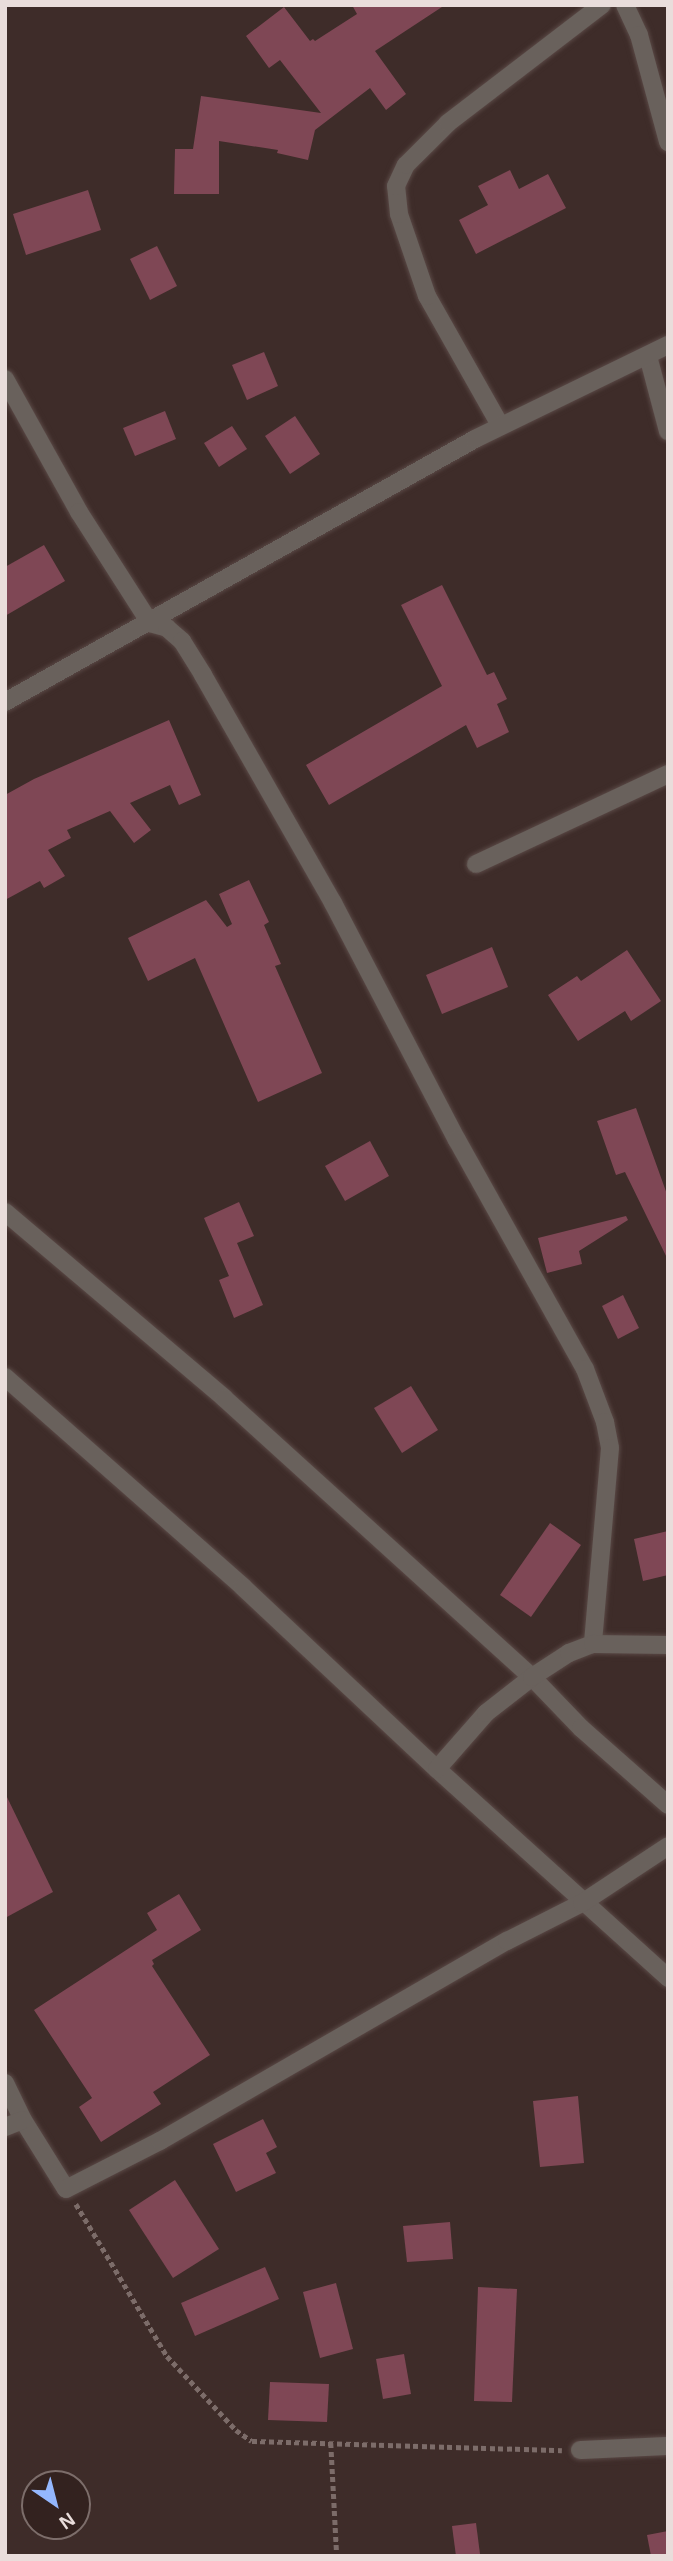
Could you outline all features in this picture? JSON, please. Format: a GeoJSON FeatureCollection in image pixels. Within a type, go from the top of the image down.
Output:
{"type":"FeatureCollection","features":[{"type":"Feature","properties":{"kind":"street"},"geometry":{"type":"LineString","coordinates":[[500,425],[427,296],[400,214],[396,186],[406,165],[447,123],[602,5]]}},
{"type":"Feature","properties":{"kind":"street"},"geometry":{"type":"LineString","coordinates":[[625,5],[639,35],[668,142]]}},
{"type":"Feature","properties":{"kind":"street"},"geometry":{"type":"LineString","coordinates":[[5,702],[500,425],[668,345]]}},
{"type":"Feature","properties":{"kind":"street"},"geometry":{"type":"LineString","coordinates":[[648,356],[668,431]]}},
{"type":"Feature","properties":{"kind":"street"},"geometry":{"type":"LineString","coordinates":[[5,379],[79,512],[150,623],[167,628],[182,641],[203,675],[333,903],[457,1140],[585,1368],[605,1422],[610,1448],[593,1644]]}},
{"type":"Feature","properties":{"kind":"street"},"geometry":{"type":"LineString","coordinates":[[476,864],[668,774]]}},
{"type":"Feature","properties":{"kind":"street"},"geometry":{"type":"LineString","coordinates":[[5,1212],[224,1398],[532,1676],[581,1728],[668,1805]]}},
{"type":"Feature","properties":{"kind":"street"},"geometry":{"type":"LineString","coordinates":[[5,1377],[243,1587],[582,1903],[668,1978]]}},
{"type":"Feature","properties":{"kind":"street"},"geometry":{"type":"LineString","coordinates":[[437,1769],[486,1713],[532,1676],[569,1653],[593,1644],[668,1645]]}},
{"type":"Feature","properties":{"kind":"street"},"geometry":{"type":"LineString","coordinates":[[5,2083],[23,2120],[66,2189],[160,2141],[496,1948],[582,1903],[668,1846]]}},
{"type":"Feature","properties":{"kind":"street"},"geometry":{"type":"LineString","coordinates":[[5,2127],[23,2120]]}},
{"type":"Feature","properties":{"kind":"street"},"geometry":{"type":"LineString","coordinates":[[580,2450],[668,2446]]}},
{"type":"Feature","properties":{"kind":"path"},"geometry":{"type":"LineString","coordinates":[[66,2189],[167,2356],[236,2430],[252,2441],[580,2450]]}},
{"type":"Feature","properties":{"kind":"path"},"geometry":{"type":"LineString","coordinates":[[331,2443],[337,2556]]}},
{"type":"Feature","properties":{"kind":"building"},"geometry":{"type":"Polygon","coordinates":[[[352,5],[445,5],[375,51],[406,94],[386,110],[370,88],[315,130],[308,160],[277,153],[278,150],[219,141],[219,194],[174,194],[175,149],[193,149],[201,96],[321,113],[280,60],[269,68],[246,36],[284,7],[310,41],[315,41],[357,14],[352,5]]]}},
{"type":"Feature","properties":{"kind":"building"},"geometry":{"type":"Polygon","coordinates":[[[510,170],[519,189],[548,174],[566,208],[476,254],[459,220],[488,205],[478,186],[510,170]]]}},
{"type":"Feature","properties":{"kind":"building"},"geometry":{"type":"Polygon","coordinates":[[[88,190],[101,230],[26,255],[13,214],[88,190]]]}},
{"type":"Feature","properties":{"kind":"building"},"geometry":{"type":"Polygon","coordinates":[[[157,246],[177,286],[150,300],[130,259],[157,246]]]}},
{"type":"Feature","properties":{"kind":"building"},"geometry":{"type":"Polygon","coordinates":[[[264,352],[278,386],[247,400],[232,365],[264,352]]]}},
{"type":"Feature","properties":{"kind":"building"},"geometry":{"type":"Polygon","coordinates":[[[165,411],[176,439],[135,456],[123,428],[165,411]]]}},
{"type":"Feature","properties":{"kind":"building"},"geometry":{"type":"Polygon","coordinates":[[[295,416],[320,454],[290,474],[265,436],[295,416]]]}},
{"type":"Feature","properties":{"kind":"building"},"geometry":{"type":"Polygon","coordinates":[[[232,426],[247,449],[219,467],[204,443],[232,426]]]}},
{"type":"Feature","properties":{"kind":"building"},"geometry":{"type":"Polygon","coordinates":[[[44,545],[65,581],[5,616],[5,567],[44,545]]]}},
{"type":"Feature","properties":{"kind":"building"},"geometry":{"type":"Polygon","coordinates":[[[442,585],[487,675],[494,672],[507,699],[497,704],[509,732],[477,748],[466,725],[329,805],[306,765],[442,686],[401,605],[442,585]]]}},
{"type":"Feature","properties":{"kind":"building"},"geometry":{"type":"Polygon","coordinates":[[[169,720],[201,795],[179,805],[170,785],[130,803],[151,830],[134,843],[110,811],[67,830],[71,838],[48,850],[65,876],[44,888],[40,881],[5,900],[5,795],[34,779],[169,720]]]}},
{"type":"Feature","properties":{"kind":"building"},"geometry":{"type":"Polygon","coordinates":[[[249,880],[269,922],[264,925],[281,964],[275,966],[322,1073],[258,1102],[195,958],[148,981],[128,938],[206,900],[227,927],[232,924],[219,894],[249,880]]]}},
{"type":"Feature","properties":{"kind":"building"},"geometry":{"type":"Polygon","coordinates":[[[492,947],[508,987],[442,1014],[426,975],[492,947]]]}},
{"type":"Feature","properties":{"kind":"building"},"geometry":{"type":"Polygon","coordinates":[[[627,950],[661,1001],[631,1021],[625,1011],[578,1041],[548,995],[577,976],[581,981],[627,950]]]}},
{"type":"Feature","properties":{"kind":"building"},"geometry":{"type":"Polygon","coordinates":[[[636,1108],[668,1197],[668,1260],[625,1172],[616,1175],[597,1121],[636,1108]]]}},
{"type":"Feature","properties":{"kind":"building"},"geometry":{"type":"Polygon","coordinates":[[[370,1141],[389,1176],[345,1201],[325,1166],[370,1141]]]}},
{"type":"Feature","properties":{"kind":"building"},"geometry":{"type":"Polygon","coordinates":[[[239,1202],[254,1236],[237,1243],[263,1305],[234,1318],[219,1280],[229,1276],[204,1218],[239,1202]]]}},
{"type":"Feature","properties":{"kind":"building"},"geometry":{"type":"Polygon","coordinates":[[[626,1216],[628,1220],[579,1251],[582,1264],[547,1273],[538,1238],[626,1216]]]}},
{"type":"Feature","properties":{"kind":"building"},"geometry":{"type":"Polygon","coordinates":[[[623,1295],[639,1328],[618,1339],[602,1306],[623,1295]]]}},
{"type":"Feature","properties":{"kind":"building"},"geometry":{"type":"Polygon","coordinates":[[[411,1386],[438,1430],[402,1453],[374,1408],[411,1386]]]}},
{"type":"Feature","properties":{"kind":"building"},"geometry":{"type":"Polygon","coordinates":[[[550,1523],[581,1545],[531,1617],[500,1595],[550,1523]]]}},
{"type":"Feature","properties":{"kind":"building"},"geometry":{"type":"Polygon","coordinates":[[[668,1531],[668,1575],[643,1581],[634,1539],[668,1531]]]}},
{"type":"Feature","properties":{"kind":"building"},"geometry":{"type":"Polygon","coordinates":[[[5,1793],[53,1892],[5,1918],[5,1793]]]}},
{"type":"Feature","properties":{"kind":"building"},"geometry":{"type":"Polygon","coordinates":[[[179,1894],[201,1930],[152,1960],[152,1966],[210,2055],[153,2092],[161,2104],[101,2142],[79,2107],[92,2098],[34,2010],[157,1930],[147,1913],[179,1894]]]}},
{"type":"Feature","properties":{"kind":"building"},"geometry":{"type":"Polygon","coordinates":[[[578,2096],[584,2163],[540,2167],[533,2101],[578,2096]]]}},
{"type":"Feature","properties":{"kind":"building"},"geometry":{"type":"Polygon","coordinates":[[[263,2119],[277,2147],[266,2153],[276,2173],[236,2192],[213,2144],[263,2119]]]}},
{"type":"Feature","properties":{"kind":"building"},"geometry":{"type":"Polygon","coordinates":[[[175,2180],[219,2249],[173,2278],[129,2210],[175,2180]]]}},
{"type":"Feature","properties":{"kind":"building"},"geometry":{"type":"Polygon","coordinates":[[[450,2222],[453,2259],[407,2262],[403,2226],[450,2222]]]}},
{"type":"Feature","properties":{"kind":"building"},"geometry":{"type":"Polygon","coordinates":[[[265,2267],[279,2299],[195,2336],[181,2303],[265,2267]]]}},
{"type":"Feature","properties":{"kind":"building"},"geometry":{"type":"Polygon","coordinates":[[[336,2283],[353,2349],[320,2358],[303,2292],[336,2283]]]}},
{"type":"Feature","properties":{"kind":"building"},"geometry":{"type":"Polygon","coordinates":[[[478,2287],[517,2289],[512,2402],[474,2401],[478,2287]]]}},
{"type":"Feature","properties":{"kind":"building"},"geometry":{"type":"Polygon","coordinates":[[[404,2354],[411,2394],[383,2399],[376,2359],[404,2354]]]}},
{"type":"Feature","properties":{"kind":"building"},"geometry":{"type":"Polygon","coordinates":[[[270,2382],[329,2384],[327,2422],[268,2420],[270,2382]]]}},
{"type":"Feature","properties":{"kind":"building"},"geometry":{"type":"Polygon","coordinates":[[[476,2523],[480,2554],[456,2556],[452,2526],[476,2523]]]}},
{"type":"Feature","properties":{"kind":"building"},"geometry":{"type":"Polygon","coordinates":[[[668,2531],[668,2556],[651,2556],[647,2535],[668,2531]]]}}]}
